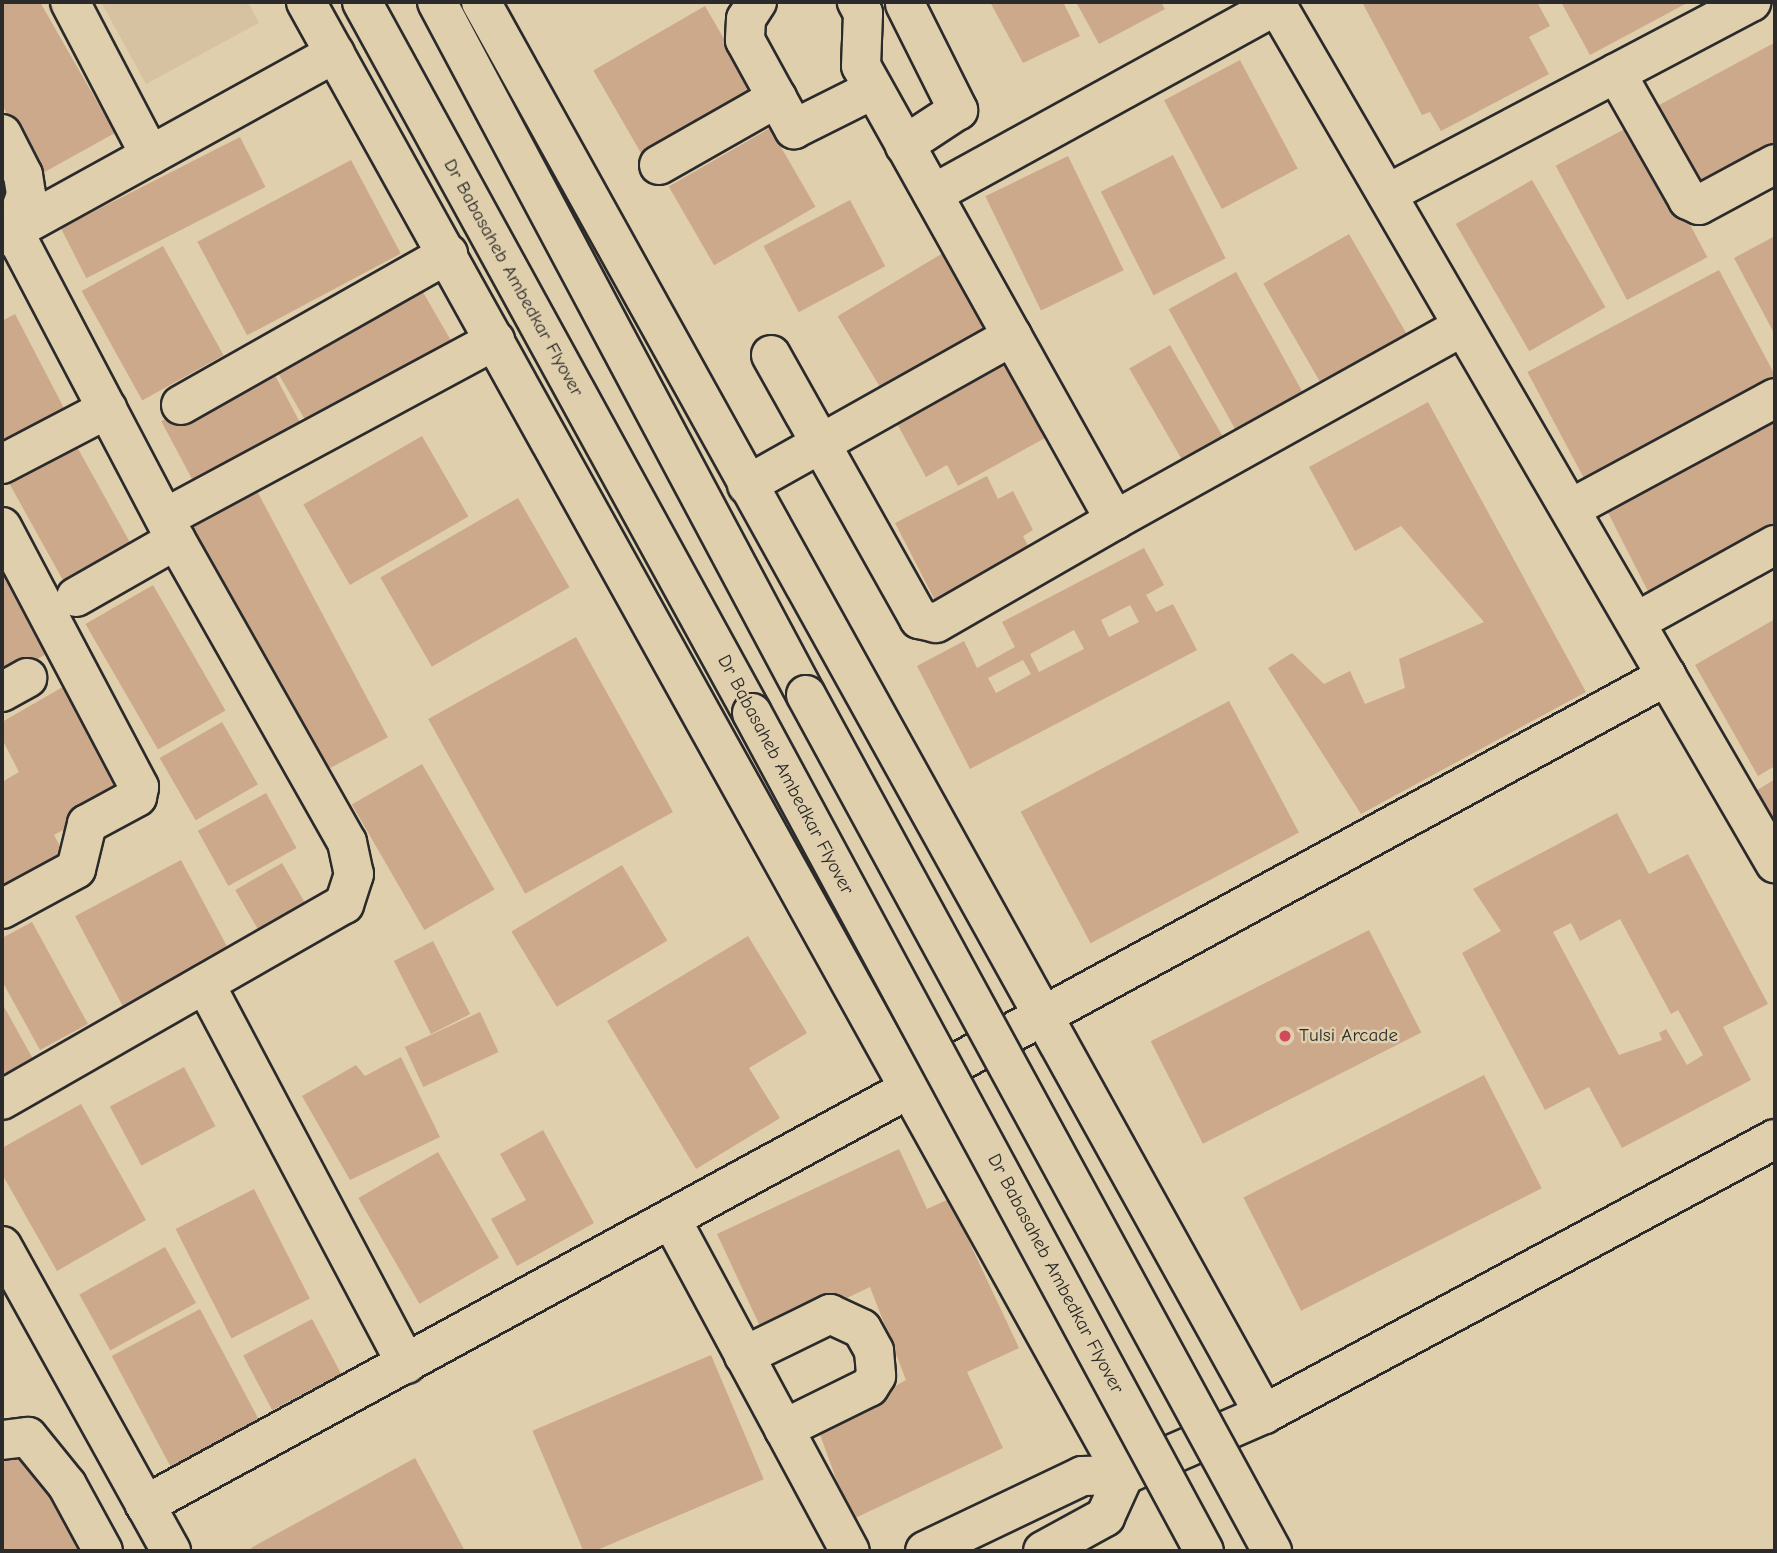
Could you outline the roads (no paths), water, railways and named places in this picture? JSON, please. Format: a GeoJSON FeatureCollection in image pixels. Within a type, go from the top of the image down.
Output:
{"type":"FeatureCollection","features":[{"type":"Feature","properties":{"kind":"street"},"geometry":{"type":"LineString","coordinates":[[70,2],[150,155]]}},
{"type":"Feature","properties":{"kind":"street"},"geometry":{"type":"LineString","coordinates":[[306,2],[913,1087],[1124,1475]]}},
{"type":"Feature","properties":{"kind":"street","name":"Dr Babasaheb Ambedkar Flyover"},"geometry":{"type":"LineString","coordinates":[[362,2],[752,713],[1204,1551]]}},
{"type":"Feature","properties":{"kind":"street"},"geometry":{"type":"LineString","coordinates":[[437,2],[806,695],[1272,1551]]}},
{"type":"Feature","properties":{"kind":"street"},"geometry":{"type":"LineString","coordinates":[[481,2],[1039,1016],[1264,1414]]}},
{"type":"Feature","properties":{"kind":"street"},"geometry":{"type":"LineString","coordinates":[[757,2],[746,19],[745,40],[794,129],[874,89]]}},
{"type":"Feature","properties":{"kind":"street"},"geometry":{"type":"LineString","coordinates":[[1387,194],[1751,2]]}},
{"type":"Feature","properties":{"kind":"street"},"geometry":{"type":"LineString","coordinates":[[905,145],[958,110],[908,3],[860,15],[861,66],[905,145],[933,194],[1115,520]]}},
{"type":"Feature","properties":{"kind":"street"},"geometry":{"type":"LineString","coordinates":[[933,194],[1276,3],[1775,863]]}},
{"type":"Feature","properties":{"kind":"street"},"geometry":{"type":"LineString","coordinates":[[7,234],[335,53]]}},
{"type":"Feature","properties":{"kind":"street"},"geometry":{"type":"LineString","coordinates":[[1616,73],[1688,200],[1699,205],[1775,164]]}},
{"type":"Feature","properties":{"kind":"street"},"geometry":{"type":"LineString","coordinates":[[659,165],[776,98]]}},
{"type":"Feature","properties":{"kind":"street"},"geometry":{"type":"LineString","coordinates":[[2,134],[26,195],[7,234]]}},
{"type":"Feature","properties":{"kind":"street"},"geometry":{"type":"LineString","coordinates":[[2,1100],[344,904],[354,874],[347,842],[7,234]]}},
{"type":"Feature","properties":{"kind":"street"},"geometry":{"type":"LineString","coordinates":[[181,405],[448,254]]}},
{"type":"Feature","properties":{"kind":"street"},"geometry":{"type":"LineString","coordinates":[[771,355],[919,619],[936,623],[1463,326]]}},
{"type":"Feature","properties":{"kind":"street"},"geometry":{"type":"LineString","coordinates":[[747,485],[1012,336]]}},
{"type":"Feature","properties":{"kind":"street"},"geometry":{"type":"LineString","coordinates":[[76,597],[170,529],[495,340]]}},
{"type":"Feature","properties":{"kind":"street"},"geometry":{"type":"LineString","coordinates":[[1570,509],[1775,398]]}},
{"type":"Feature","properties":{"kind":"street"},"geometry":{"type":"LineString","coordinates":[[2,464],[107,409]]}},
{"type":"Feature","properties":{"kind":"street"},"geometry":{"type":"LineString","coordinates":[[2,527],[139,787],[136,797],[87,824],[76,869],[2,909]]}},
{"type":"Feature","properties":{"kind":"street"},"geometry":{"type":"LineString","coordinates":[[1636,622],[1775,545]]}},
{"type":"Feature","properties":{"kind":"street"},"geometry":{"type":"LineString","coordinates":[[145,1505],[1667,676]]}},
{"type":"Feature","properties":{"kind":"street"},"geometry":{"type":"LineString","coordinates":[[205,984],[406,1364]]}},
{"type":"Feature","properties":{"kind":"street"},"geometry":{"type":"LineString","coordinates":[[925,1551],[1082,1476],[1124,1475],[1264,1414],[1775,1139]]}},
{"type":"Feature","properties":{"kind":"street"},"geometry":{"type":"LineString","coordinates":[[671,1219],[849,1551]]}},
{"type":"Feature","properties":{"kind":"street"},"geometry":{"type":"LineString","coordinates":[[2,1246],[171,1551]]}},
{"type":"Feature","properties":{"kind":"street"},"geometry":{"type":"LineString","coordinates":[[744,1356],[830,1314],[862,1329],[874,1351],[876,1376],[869,1387],[784,1429]]}},
{"type":"Feature","properties":{"kind":"street"},"geometry":{"type":"LineString","coordinates":[[2,1440],[28,1437],[66,1485],[103,1551]]}},
{"type":"Feature","properties":{"kind":"street"},"geometry":{"type":"LineString","coordinates":[[1043,1551],[1105,1517],[1124,1475]]}},
{"type":"Feature","properties":{"kind":"place","name":"Tulsi Arcade"},"geometry":{"type":"Point","coordinates":[1285,1036]}}]}
